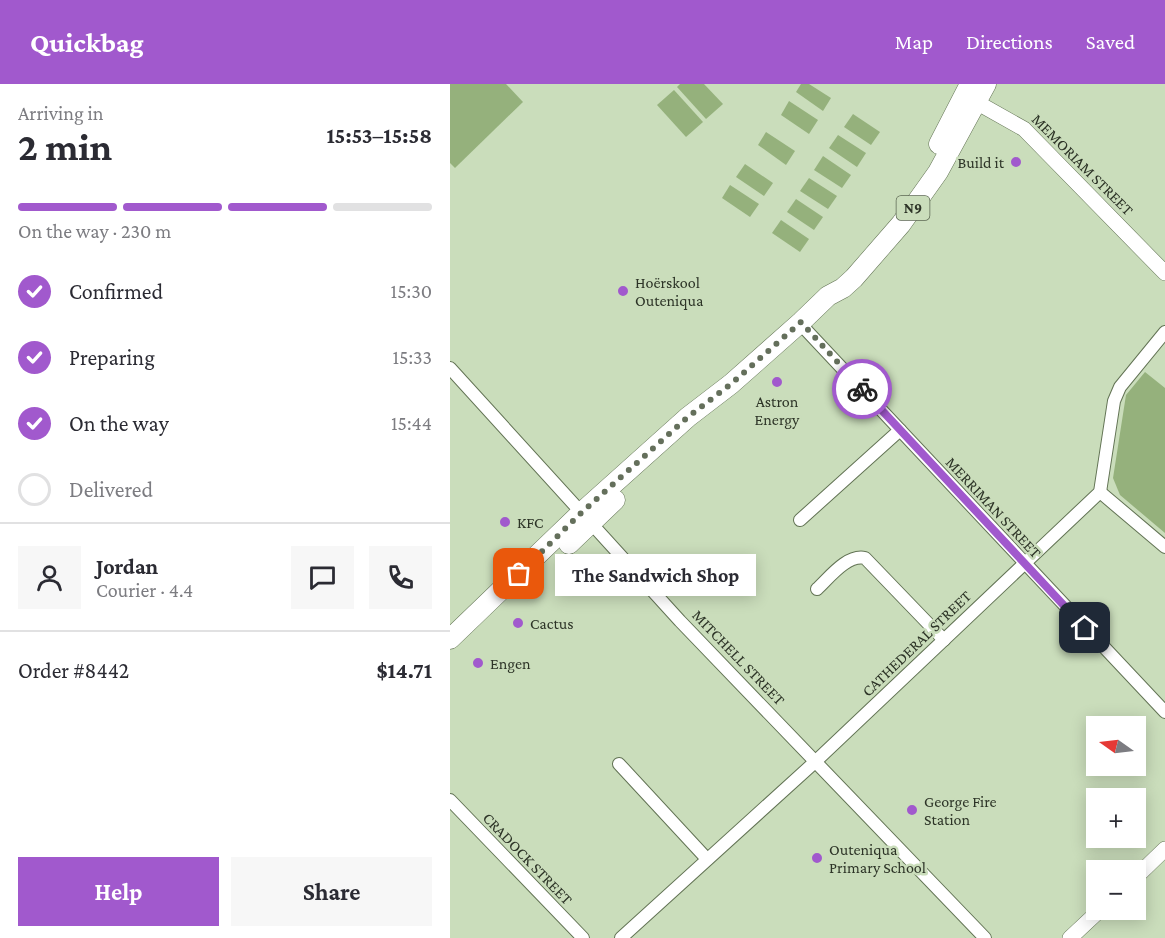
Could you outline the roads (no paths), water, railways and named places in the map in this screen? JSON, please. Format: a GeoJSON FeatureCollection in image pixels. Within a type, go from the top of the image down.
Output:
{"type":"FeatureCollection","features":[{"type":"Feature","properties":{"kind":"highway","name":"N9"},"geometry":{"type":"LineString","coordinates":[[450,639],[586,518],[669,452],[731,384],[828,296],[834,284],[873,241],[915,184],[970,94],[986,84]]}},
{"type":"Feature","properties":{"kind":"highway","name":"N9"},"geometry":{"type":"LineString","coordinates":[[450,653],[586,518]]}},
{"type":"Feature","properties":{"kind":"street","name":"MEMORIAM STREET"},"geometry":{"type":"LineString","coordinates":[[970,94],[1024,129],[1165,273]]}},
{"type":"Feature","properties":{"kind":"street","name":"MERRIMAN STREET"},"geometry":{"type":"LineString","coordinates":[[801,322],[1023,563],[1165,712]]}},
{"type":"Feature","properties":{"kind":"street"},"geometry":{"type":"LineString","coordinates":[[1165,332],[1120,387],[1114,401],[1100,492],[1165,547]]}},
{"type":"Feature","properties":{"kind":"street","name":"MITCHELL STREET"},"geometry":{"type":"LineString","coordinates":[[450,368],[680,621],[985,938]]}},
{"type":"Feature","properties":{"kind":"street"},"geometry":{"type":"LineString","coordinates":[[800,520],[900,430]]}},
{"type":"Feature","properties":{"kind":"street","name":"CATHEDERAL STREET"},"geometry":{"type":"LineString","coordinates":[[621,938],[816,760],[1100,492]]}},
{"type":"Feature","properties":{"kind":"street"},"geometry":{"type":"LineString","coordinates":[[817,589],[848,562],[860,557],[865,558],[944,640]]}},
{"type":"Feature","properties":{"kind":"street"},"geometry":{"type":"LineString","coordinates":[[619,764],[707,860]]}},
{"type":"Feature","properties":{"kind":"street","name":"CRADOCK STREET"},"geometry":{"type":"LineString","coordinates":[[450,800],[583,938]]}},
{"type":"Feature","properties":{"kind":"street"},"geometry":{"type":"LineString","coordinates":[[1146,867],[1165,849]]}},
{"type":"Feature","properties":{"kind":"street"},"geometry":{"type":"LineString","coordinates":[[1070,938],[1089,920]]}},
{"type":"Feature","properties":{"kind":"place","name":"Build it"},"geometry":{"type":"Point","coordinates":[1016,162]}},
{"type":"Feature","properties":{"kind":"place","name":"Hoërskool Outeniqua"},"geometry":{"type":"Point","coordinates":[623,291]}},
{"type":"Feature","properties":{"kind":"place","name":"Astron Energy"},"geometry":{"type":"Point","coordinates":[777,382]}},
{"type":"Feature","properties":{"kind":"place","name":"KFC"},"geometry":{"type":"Point","coordinates":[505,522]}},
{"type":"Feature","properties":{"kind":"place","name":"The Sandwich Shop"},"geometry":{"type":"Point","coordinates":[519,574]}},
{"type":"Feature","properties":{"kind":"place","name":"Cactus"},"geometry":{"type":"Point","coordinates":[518,623]}},
{"type":"Feature","properties":{"kind":"place","name":"Engen"},"geometry":{"type":"Point","coordinates":[478,663]}},
{"type":"Feature","properties":{"kind":"place","name":"George Fire Station"},"geometry":{"type":"Point","coordinates":[912,810]}},
{"type":"Feature","properties":{"kind":"place","name":"Outeniqua Primary School"},"geometry":{"type":"Point","coordinates":[817,858]}}]}
